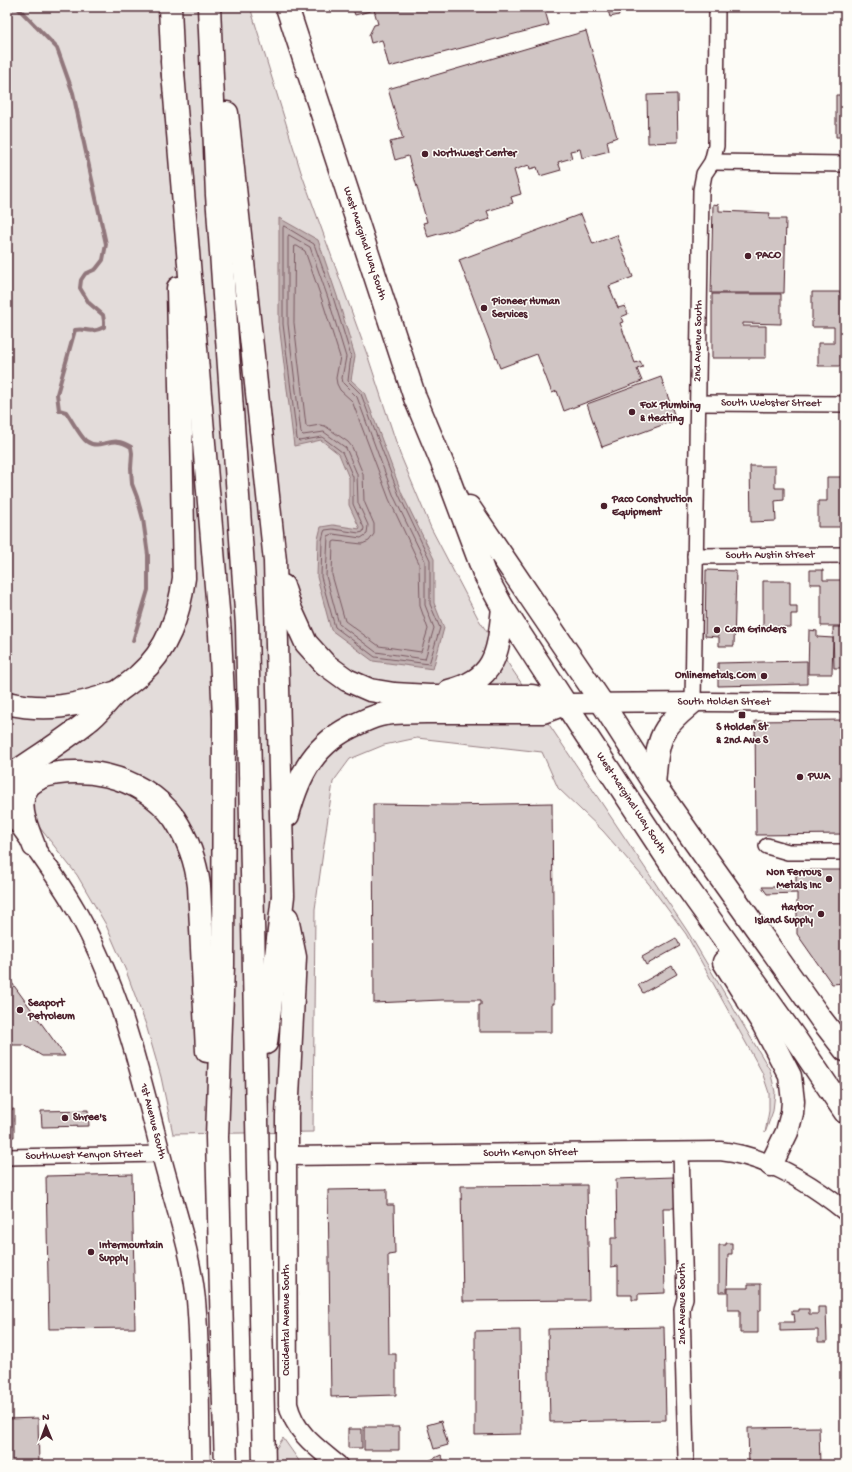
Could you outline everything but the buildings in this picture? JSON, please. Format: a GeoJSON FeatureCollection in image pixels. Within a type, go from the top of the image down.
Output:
{"type":"FeatureCollection","features":[{"type":"Feature","properties":{"kind":"highway"},"geometry":{"type":"LineString","coordinates":[[7,778],[88,721],[117,692],[139,676],[150,665],[164,646],[173,628],[181,603],[184,578],[170,7]]}},
{"type":"Feature","properties":{"kind":"highway","name":"West Marginal Way South"},"geometry":{"type":"LineString","coordinates":[[286,7],[415,398],[448,477],[484,573],[503,608],[679,876],[796,1038],[845,1112]]}},
{"type":"Feature","properties":{"kind":"highway"},"geometry":{"type":"LineString","coordinates":[[209,8],[228,121],[275,561],[283,836],[283,896],[258,1118]]}},
{"type":"Feature","properties":{"kind":"highway"},"geometry":{"type":"LineString","coordinates":[[209,8],[218,195],[247,625],[253,966],[258,1118],[262,1437],[264,1465]]}},
{"type":"Feature","properties":{"kind":"highway"},"geometry":{"type":"LineString","coordinates":[[172,61],[220,626],[224,711],[223,965],[217,1137],[226,1465]]}},
{"type":"Feature","properties":{"kind":"highway","name":"West Marginal Way South"},"geometry":{"type":"LineString","coordinates":[[448,477],[602,703],[654,784],[821,1019],[845,1050]]}},
{"type":"Feature","properties":{"kind":"highway"},"geometry":{"type":"LineString","coordinates":[[275,561],[291,610],[306,643],[325,664],[347,680],[370,690],[394,694],[429,696],[532,696],[565,703]]}},
{"type":"Feature","properties":{"kind":"highway"},"geometry":{"type":"LineString","coordinates":[[429,696],[462,688],[476,682],[484,673],[493,660],[497,647],[503,608]]}},
{"type":"Feature","properties":{"kind":"highway"},"geometry":{"type":"LineString","coordinates":[[7,703],[48,708],[76,705],[117,692]]}},
{"type":"Feature","properties":{"kind":"highway"},"geometry":{"type":"LineString","coordinates":[[654,784],[659,747],[666,728],[693,702]]}},
{"type":"Feature","properties":{"kind":"highway"},"geometry":{"type":"LineString","coordinates":[[283,836],[294,793],[304,771],[316,753],[330,739],[344,729],[385,714],[411,712],[543,712],[565,703]]}},
{"type":"Feature","properties":{"kind":"highway"},"geometry":{"type":"LineString","coordinates":[[7,795],[27,782],[39,778],[69,772],[87,772],[127,782],[146,792],[162,804],[173,817],[192,852],[199,886],[211,1129],[217,1137]]}},
{"type":"Feature","properties":{"kind":"highway"},"geometry":{"type":"LineString","coordinates":[[34,846],[25,822],[23,805],[28,787],[39,778]]}},
{"type":"Feature","properties":{"kind":"highway"},"geometry":{"type":"LineString","coordinates":[[679,876],[712,941],[763,1024],[790,1076],[793,1101],[792,1113],[787,1132],[772,1165]]}},
{"type":"Feature","properties":{"kind":"highway"},"geometry":{"type":"LineString","coordinates":[[283,896],[295,957],[287,1116],[287,1156]]}},
{"type":"Feature","properties":{"kind":"street","name":"2nd Avenue South"},"geometry":{"type":"LineString","coordinates":[[693,702],[702,181],[707,168],[712,162],[716,146],[716,7]]}},
{"type":"Feature","properties":{"kind":"street"},"geometry":{"type":"LineString","coordinates":[[712,162],[845,164]]}},
{"type":"Feature","properties":{"kind":"street","name":"South Webster Street"},"geometry":{"type":"LineString","coordinates":[[698,403],[845,404]]}},
{"type":"Feature","properties":{"kind":"street","name":"South Austin Street"},"geometry":{"type":"LineString","coordinates":[[695,556],[845,555]]}},
{"type":"Feature","properties":{"kind":"street","name":"South Holden Street"},"geometry":{"type":"LineString","coordinates":[[565,703],[845,703]]}},
{"type":"Feature","properties":{"kind":"street","name":"1st Avenue South"},"geometry":{"type":"LineString","coordinates":[[7,809],[56,878],[76,910],[108,974],[134,1048],[181,1226],[196,1299],[198,1329],[200,1465]]}},
{"type":"Feature","properties":{"kind":"street"},"geometry":{"type":"LineString","coordinates":[[767,846],[788,852],[845,852]]}},
{"type":"Feature","properties":{"kind":"street","name":"2nd Avenue South"},"geometry":{"type":"LineString","coordinates":[[681,1151],[684,1298],[682,1317],[686,1457]]}},
{"type":"Feature","properties":{"kind":"street","name":"South Kenyon Street"},"geometry":{"type":"LineString","coordinates":[[287,1156],[720,1151],[752,1157],[772,1165],[814,1187],[845,1211]]}},
{"type":"Feature","properties":{"kind":"street","name":"Southwest Kenyon Street"},"geometry":{"type":"LineString","coordinates":[[7,1158],[161,1154]]}},
{"type":"Feature","properties":{"kind":"street","name":"Occidental Avenue South"},"geometry":{"type":"LineString","coordinates":[[287,1156],[288,1404],[290,1414],[296,1426],[304,1436],[338,1465]]}},
{"type":"Feature","properties":{"kind":"shaded area"},"geometry":{"type":"Polygon","coordinates":[[[7,7],[250,7],[301,172],[368,357],[400,454],[431,528],[479,620],[688,932],[770,1070],[775,1092],[773,1111],[765,1133],[769,1111],[769,1093],[762,1072],[686,934],[649,884],[603,831],[558,788],[542,752],[417,738],[384,745],[350,759],[333,782],[315,909],[313,1132],[173,1134],[161,1077],[146,1025],[126,971],[105,923],[77,875],[7,786],[7,7]]]}},
{"type":"Feature","properties":{"kind":"shaded area"},"geometry":{"type":"Polygon","coordinates":[[[283,1438],[302,1465],[265,1465],[283,1438]]]}},
{"type":"Feature","properties":{"kind":"water"},"geometry":{"type":"Polygon","coordinates":[[[279,218],[318,240],[355,356],[351,380],[364,392],[402,494],[434,559],[434,603],[444,628],[433,669],[373,661],[331,630],[317,577],[318,539],[321,527],[333,525],[360,529],[349,505],[349,478],[339,454],[321,440],[294,446],[279,324],[279,218]]]}},
{"type":"Feature","properties":{"kind":"waterway"},"geometry":{"type":"LineString","coordinates":[[17,7],[57,48],[73,93],[106,244],[103,260],[96,269],[85,274],[81,280],[80,288],[89,303],[103,315],[104,327],[91,331],[82,329],[75,330],[57,394],[59,410],[66,412],[86,441],[97,445],[118,442],[124,443],[131,447],[132,484],[143,519],[148,555],[148,590],[133,641]]}},
{"type":"Feature","properties":{"kind":"place","name":"Northwest Center"},"geometry":{"type":"Point","coordinates":[425,154]}},
{"type":"Feature","properties":{"kind":"place","name":"PACO"},"geometry":{"type":"Point","coordinates":[748,256]}},
{"type":"Feature","properties":{"kind":"place","name":"Pioneer Human Services"},"geometry":{"type":"Point","coordinates":[484,308]}},
{"type":"Feature","properties":{"kind":"place","name":"Fox Plumbing & Heating"},"geometry":{"type":"Point","coordinates":[632,412]}},
{"type":"Feature","properties":{"kind":"place","name":"Paco Construction Equipment"},"geometry":{"type":"Point","coordinates":[604,506]}},
{"type":"Feature","properties":{"kind":"place","name":"Cam Grinders"},"geometry":{"type":"Point","coordinates":[717,630]}},
{"type":"Feature","properties":{"kind":"place","name":"Onlinemetals.Com"},"geometry":{"type":"Point","coordinates":[764,676]}},
{"type":"Feature","properties":{"kind":"place","name":"S Holden St & 2nd Ave S"},"geometry":{"type":"Point","coordinates":[742,715]}},
{"type":"Feature","properties":{"kind":"place","name":"PWA"},"geometry":{"type":"Point","coordinates":[800,777]}},
{"type":"Feature","properties":{"kind":"place","name":"Non Ferrous Metals Inc"},"geometry":{"type":"Point","coordinates":[829,879]}},
{"type":"Feature","properties":{"kind":"place","name":"Harbor Island Supply"},"geometry":{"type":"Point","coordinates":[821,914]}},
{"type":"Feature","properties":{"kind":"place","name":"Seaport Petroleum"},"geometry":{"type":"Point","coordinates":[20,1010]}},
{"type":"Feature","properties":{"kind":"place","name":"Shree's"},"geometry":{"type":"Point","coordinates":[65,1118]}},
{"type":"Feature","properties":{"kind":"place","name":"Intermountain Supply"},"geometry":{"type":"Point","coordinates":[91,1252]}}]}
